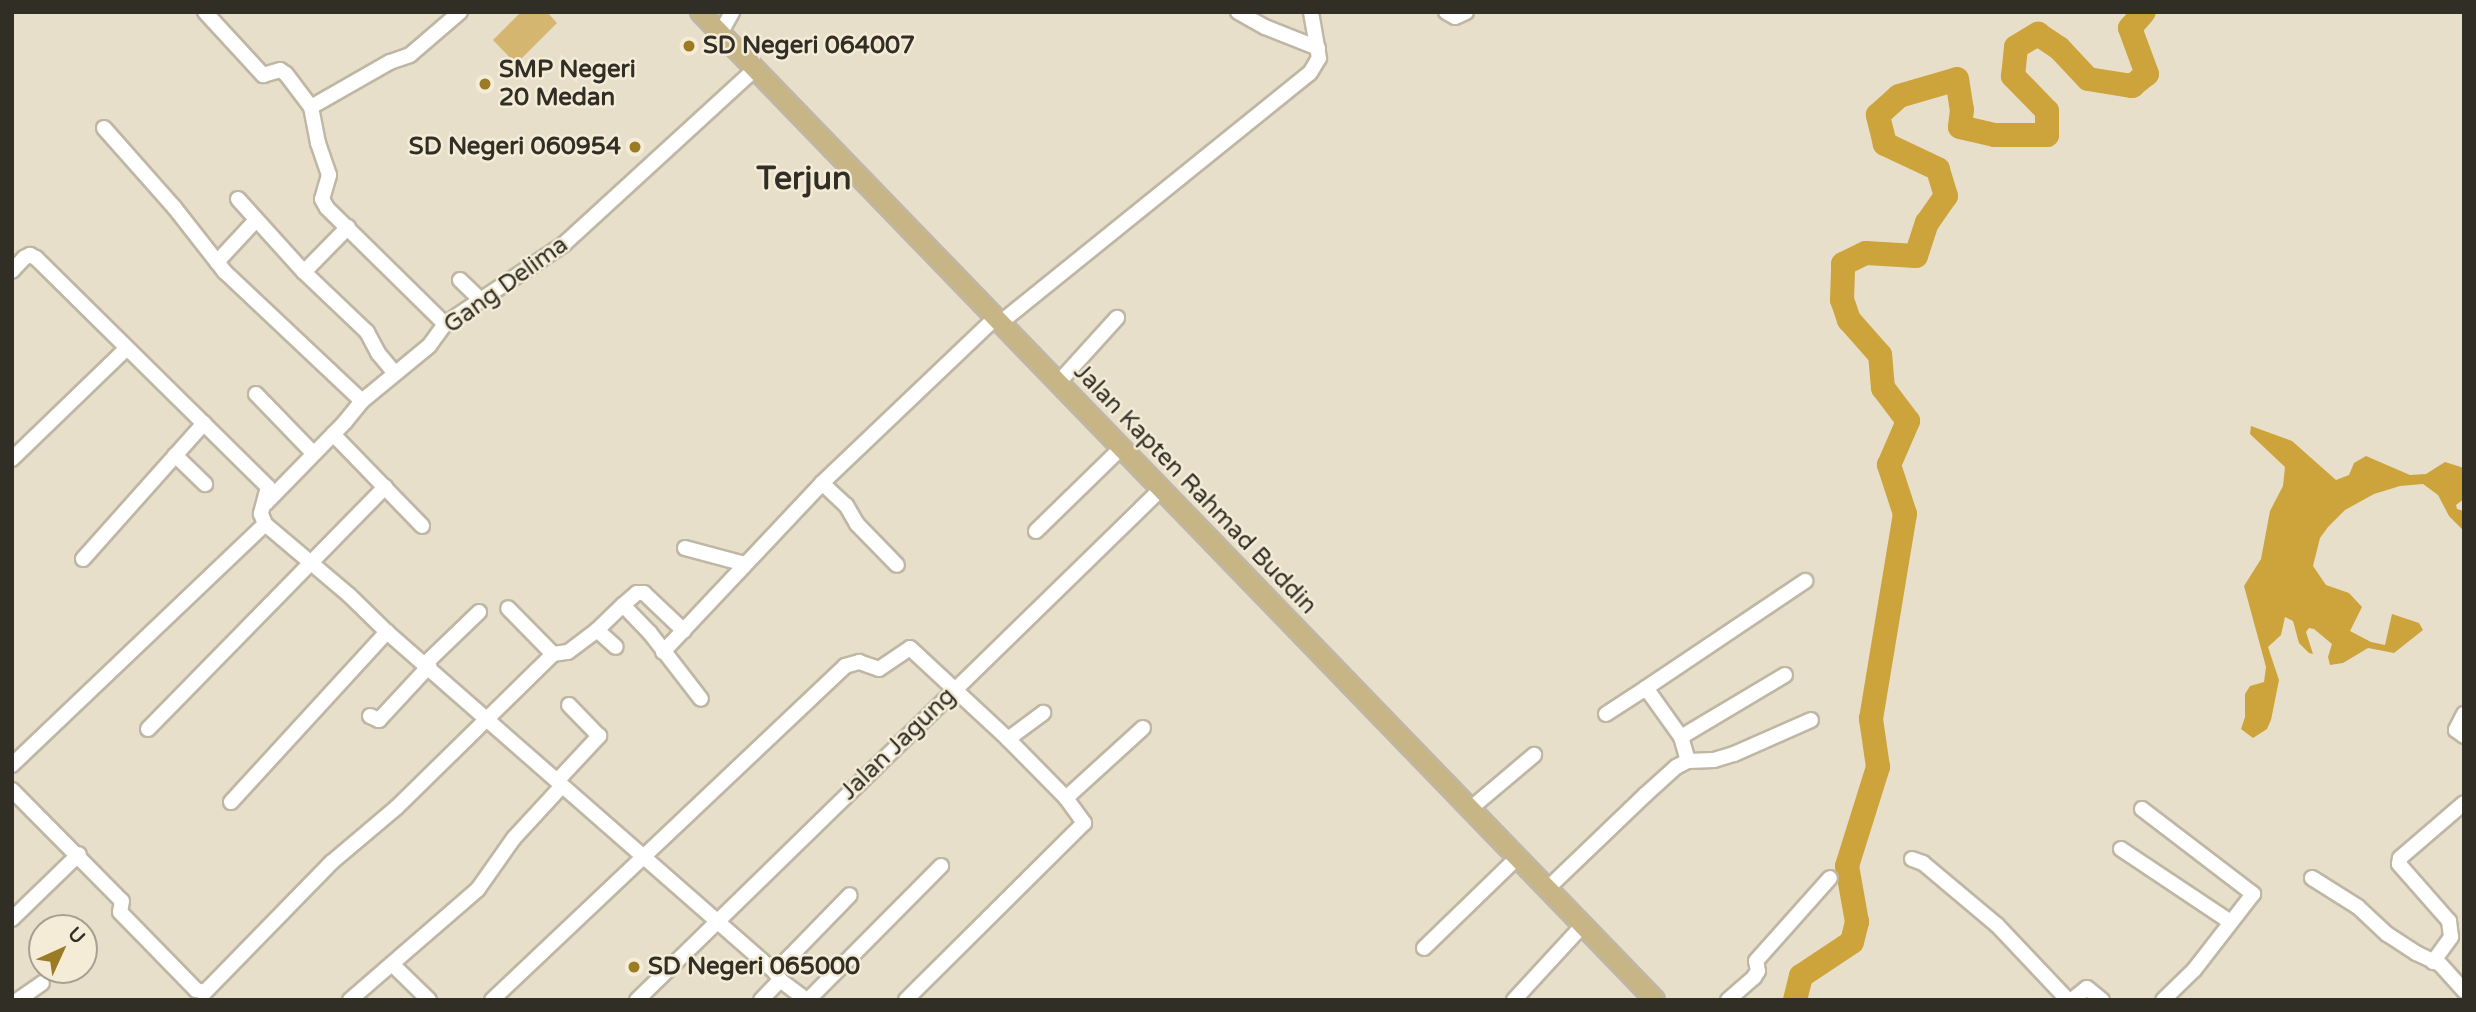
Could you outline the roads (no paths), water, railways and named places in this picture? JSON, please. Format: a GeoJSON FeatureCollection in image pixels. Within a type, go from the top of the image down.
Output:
{"type":"FeatureCollection","features":[{"type":"Feature","properties":{"kind":"main road","name":"Jalan Kapten Rahmad Buddin"},"geometry":{"type":"LineString","coordinates":[[699,12],[1655,1000]]}},
{"type":"Feature","properties":{"kind":"street"},"geometry":{"type":"LineString","coordinates":[[205,12],[263,75],[283,70],[311,107],[318,143],[329,175],[322,199],[327,208],[445,324]]}},
{"type":"Feature","properties":{"kind":"street"},"geometry":{"type":"LineString","coordinates":[[311,107],[390,62],[410,55],[460,12]]}},
{"type":"Feature","properties":{"kind":"street"},"geometry":{"type":"LineString","coordinates":[[720,34],[732,12]]}},
{"type":"Feature","properties":{"kind":"street"},"geometry":{"type":"LineString","coordinates":[[1238,12],[1265,27],[1318,48]]}},
{"type":"Feature","properties":{"kind":"street"},"geometry":{"type":"LineString","coordinates":[[663,652],[822,483],[998,320],[1310,73],[1319,58],[1311,12]]}},
{"type":"Feature","properties":{"kind":"street"},"geometry":{"type":"LineString","coordinates":[[1446,12],[1455,17],[1466,12]]}},
{"type":"Feature","properties":{"kind":"street","name":"Gang Delima"},"geometry":{"type":"LineString","coordinates":[[262,506],[333,435],[362,401],[429,346],[445,324],[564,244],[755,69]]}},
{"type":"Feature","properties":{"kind":"street"},"geometry":{"type":"LineString","coordinates":[[104,128],[174,207],[217,262],[362,401]]}},
{"type":"Feature","properties":{"kind":"street"},"geometry":{"type":"LineString","coordinates":[[238,199],[304,272],[367,332],[378,353],[395,373]]}},
{"type":"Feature","properties":{"kind":"street"},"geometry":{"type":"LineString","coordinates":[[217,262],[256,220]]}},
{"type":"Feature","properties":{"kind":"street"},"geometry":{"type":"LineString","coordinates":[[304,272],[348,227]]}},
{"type":"Feature","properties":{"kind":"street"},"geometry":{"type":"LineString","coordinates":[[12,271],[24,258],[36,258],[268,487],[262,506],[265,524],[488,717],[560,784],[807,1000],[941,866]]}},
{"type":"Feature","properties":{"kind":"street"},"geometry":{"type":"LineString","coordinates":[[460,280],[481,300]]}},
{"type":"Feature","properties":{"kind":"street"},"geometry":{"type":"LineString","coordinates":[[1058,383],[1117,318]]}},
{"type":"Feature","properties":{"kind":"street"},"geometry":{"type":"LineString","coordinates":[[12,459],[126,349]]}},
{"type":"Feature","properties":{"kind":"street"},"geometry":{"type":"LineString","coordinates":[[256,394],[313,454]]}},
{"type":"Feature","properties":{"kind":"street"},"geometry":{"type":"LineString","coordinates":[[83,559],[204,423]]}},
{"type":"Feature","properties":{"kind":"street"},"geometry":{"type":"LineString","coordinates":[[333,435],[422,526]]}},
{"type":"Feature","properties":{"kind":"street"},"geometry":{"type":"LineString","coordinates":[[1036,531],[1121,448]]}},
{"type":"Feature","properties":{"kind":"street"},"geometry":{"type":"LineString","coordinates":[[175,455],[205,484]]}},
{"type":"Feature","properties":{"kind":"street"},"geometry":{"type":"LineString","coordinates":[[822,483],[846,505],[857,524],[897,565]]}},
{"type":"Feature","properties":{"kind":"street"},"geometry":{"type":"LineString","coordinates":[[148,729],[385,487]]}},
{"type":"Feature","properties":{"kind":"street","name":"Jalan Jagung"},"geometry":{"type":"LineString","coordinates":[[637,1000],[716,920],[1161,489]]}},
{"type":"Feature","properties":{"kind":"street"},"geometry":{"type":"LineString","coordinates":[[12,765],[265,524]]}},
{"type":"Feature","properties":{"kind":"street"},"geometry":{"type":"LineString","coordinates":[[685,548],[745,564]]}},
{"type":"Feature","properties":{"kind":"street"},"geometry":{"type":"LineString","coordinates":[[1606,714],[1805,580]]}},
{"type":"Feature","properties":{"kind":"street"},"geometry":{"type":"LineString","coordinates":[[12,790],[79,855],[121,901],[120,912],[197,990],[205,992],[332,862],[397,807],[553,654],[568,652],[597,630],[636,593],[644,593],[684,631]]}},
{"type":"Feature","properties":{"kind":"street"},"geometry":{"type":"LineString","coordinates":[[623,605],[701,699]]}},
{"type":"Feature","properties":{"kind":"street"},"geometry":{"type":"LineString","coordinates":[[508,608],[553,654]]}},
{"type":"Feature","properties":{"kind":"street"},"geometry":{"type":"LineString","coordinates":[[370,716],[379,720],[427,665],[479,612]]}},
{"type":"Feature","properties":{"kind":"street"},"geometry":{"type":"LineString","coordinates":[[597,630],[616,647]]}},
{"type":"Feature","properties":{"kind":"street"},"geometry":{"type":"LineString","coordinates":[[231,802],[387,632]]}},
{"type":"Feature","properties":{"kind":"street"},"geometry":{"type":"LineString","coordinates":[[492,1000],[845,666],[859,662],[879,669],[910,648],[1007,739],[1066,798],[1083,819],[1081,829],[906,1000]]}},
{"type":"Feature","properties":{"kind":"street"},"geometry":{"type":"LineString","coordinates":[[1681,737],[1785,675]]}},
{"type":"Feature","properties":{"kind":"street"},"geometry":{"type":"LineString","coordinates":[[1646,688],[1681,737],[1688,761]]}},
{"type":"Feature","properties":{"kind":"street"},"geometry":{"type":"LineString","coordinates":[[350,1000],[478,889],[514,838],[599,736],[569,705]]}},
{"type":"Feature","properties":{"kind":"street"},"geometry":{"type":"LineString","coordinates":[[1007,739],[1044,713]]}},
{"type":"Feature","properties":{"kind":"street"},"geometry":{"type":"LineString","coordinates":[[2464,714],[2456,730],[2464,736]]}},
{"type":"Feature","properties":{"kind":"street"},"geometry":{"type":"LineString","coordinates":[[1547,889],[1676,767],[1688,761],[1734,754],[1811,720]]}},
{"type":"Feature","properties":{"kind":"street"},"geometry":{"type":"LineString","coordinates":[[1066,798],[1143,728]]}},
{"type":"Feature","properties":{"kind":"street"},"geometry":{"type":"LineString","coordinates":[[1470,809],[1534,755]]}},
{"type":"Feature","properties":{"kind":"street"},"geometry":{"type":"LineString","coordinates":[[2437,963],[2451,937],[2449,921],[2399,864],[2400,858],[2464,803]]}},
{"type":"Feature","properties":{"kind":"street"},"geometry":{"type":"LineString","coordinates":[[2142,808],[2253,894],[2229,921],[2194,970],[2163,1000]]}},
{"type":"Feature","properties":{"kind":"street"},"geometry":{"type":"LineString","coordinates":[[2121,849],[2229,921]]}},
{"type":"Feature","properties":{"kind":"street"},"geometry":{"type":"LineString","coordinates":[[12,919],[79,855]]}},
{"type":"Feature","properties":{"kind":"street"},"geometry":{"type":"LineString","coordinates":[[1424,948],[1517,858]]}},
{"type":"Feature","properties":{"kind":"street"},"geometry":{"type":"LineString","coordinates":[[1912,859],[1923,863],[1997,925],[2070,1000],[2087,988],[2102,1000]]}},
{"type":"Feature","properties":{"kind":"street"},"geometry":{"type":"LineString","coordinates":[[1728,1000],[1754,977],[1758,971],[1756,961],[1830,878]]}},
{"type":"Feature","properties":{"kind":"street"},"geometry":{"type":"LineString","coordinates":[[2316,880],[2339,894],[2387,934],[2437,963],[2452,975],[2464,991]]}},
{"type":"Feature","properties":{"kind":"street"},"geometry":{"type":"LineString","coordinates":[[761,1000],[778,976],[850,895]]}},
{"type":"Feature","properties":{"kind":"street"},"geometry":{"type":"LineString","coordinates":[[1514,1000],[1583,925]]}},
{"type":"Feature","properties":{"kind":"street"},"geometry":{"type":"LineString","coordinates":[[393,965],[429,1000]]}},
{"type":"Feature","properties":{"kind":"street"},"geometry":{"type":"LineString","coordinates":[[18,1000],[41,984]]}},
{"type":"Feature","properties":{"kind":"waterway"},"geometry":{"type":"LineString","coordinates":[[1795,1000],[1801,976],[1852,942],[1857,922],[1847,866],[1878,767],[1871,719],[1905,514],[1889,465],[1908,421],[1883,388],[1880,355],[1849,320],[1842,300],[1843,264],[1866,253],[1916,256],[1927,223],[1946,196],[1938,169],[1885,144],[1878,115],[1899,96],[1957,79],[1962,110],[1960,127],[1995,135],[2047,135],[2047,111],[2013,76],[2016,47],[2038,34],[2059,48],[2088,79],[2132,86],[2147,74],[2130,28],[2144,12]]}},
{"type":"Feature","properties":{"kind":"place","name":"SD Negeri 064007"},"geometry":{"type":"Point","coordinates":[689,46]}},
{"type":"Feature","properties":{"kind":"place","name":"SMP Negeri 20 Medan"},"geometry":{"type":"Point","coordinates":[485,84]}},
{"type":"Feature","properties":{"kind":"place","name":"SD Negeri 060954"},"geometry":{"type":"Point","coordinates":[635,147]}},
{"type":"Feature","properties":{"kind":"place","name":"SD Negeri 065000"},"geometry":{"type":"Point","coordinates":[634,967]}},
{"type":"Feature","properties":{"kind":"district","name":"Terjun"},"geometry":{"type":"Point","coordinates":[804,179]}}]}
